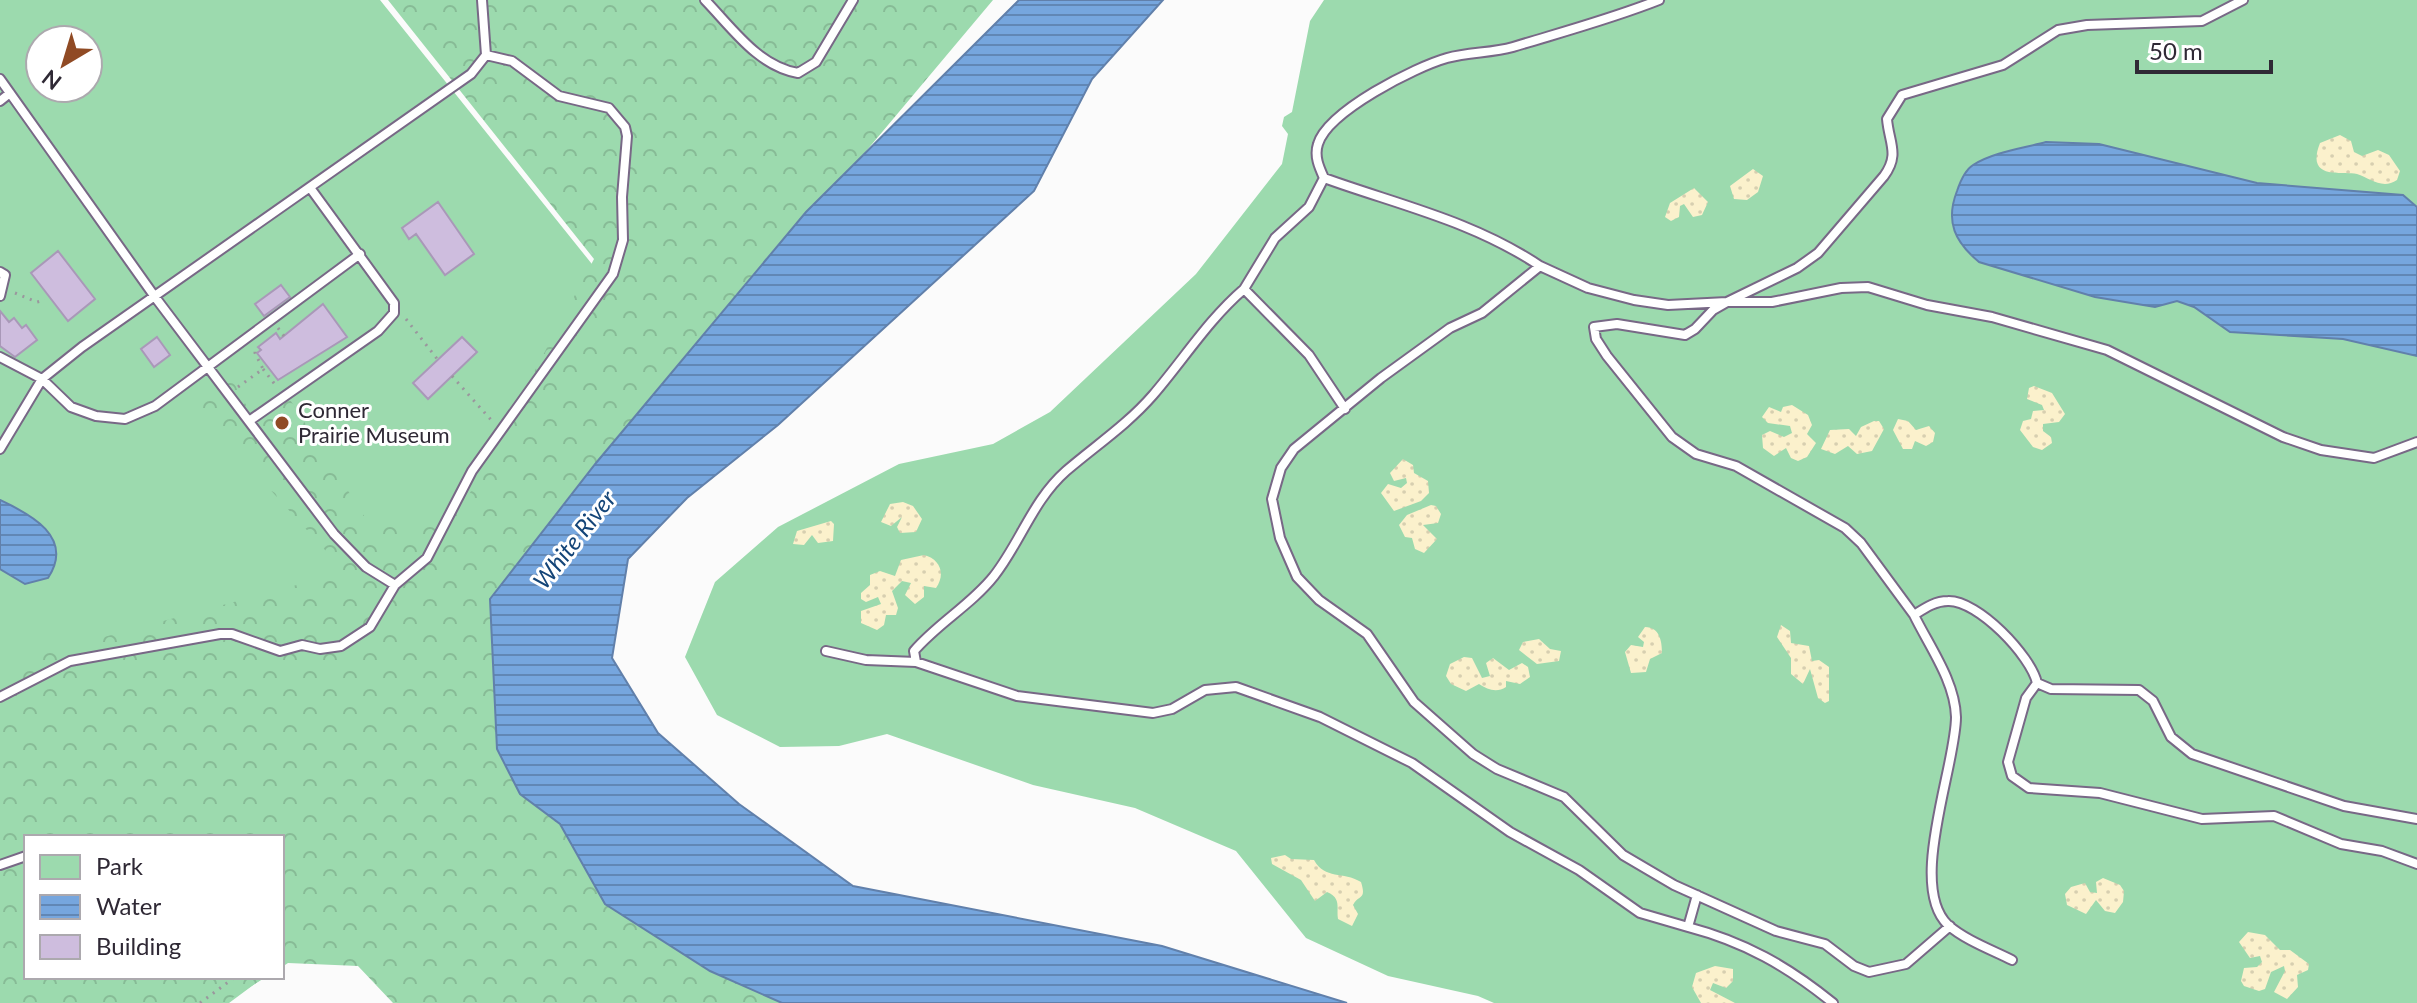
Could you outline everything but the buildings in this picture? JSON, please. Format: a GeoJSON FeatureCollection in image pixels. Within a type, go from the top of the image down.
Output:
{"type":"FeatureCollection","features":[{"type":"Feature","properties":{"kind":"lane"},"geometry":{"type":"LineString","coordinates":[[0,449],[42,379],[82,347],[458,84],[486,55],[482,0]]}},
{"type":"Feature","properties":{"kind":"lane"},"geometry":{"type":"LineString","coordinates":[[705,0],[764,61],[777,69],[798,73],[816,62],[853,0]]}},
{"type":"Feature","properties":{"kind":"lane"},"geometry":{"type":"LineString","coordinates":[[1659,0],[1615,17],[1507,48],[1434,62],[1332,122],[1317,146],[1318,166],[1324,178],[1490,235],[1540,266],[1588,288],[1652,304],[1772,302],[1841,288],[1868,287],[1927,305],[1992,317],[2107,350],[2283,437],[2321,450],[2374,458],[2417,442]]}},
{"type":"Feature","properties":{"kind":"lane"},"geometry":{"type":"LineString","coordinates":[[2012,960],[1950,926],[1938,906],[1933,855],[1935,821],[1950,770],[1956,717],[1950,690],[1914,615],[1861,543],[1845,528],[1736,466],[1696,454],[1672,437],[1607,356],[1593,332],[1600,324],[1617,324],[1685,335],[1713,310],[1797,268],[1818,253],[1893,164],[1895,150],[1887,119],[1902,95],[2018,59],[2047,35],[2068,28],[2202,21],[2243,0]]}},
{"type":"Feature","properties":{"kind":"lane"},"geometry":{"type":"LineString","coordinates":[[0,697],[70,661],[220,634],[232,634],[271,651],[302,645],[320,649],[341,646],[370,627],[395,585],[427,558],[472,471],[613,274],[623,240],[622,197],[627,136],[618,116],[609,108],[559,96],[512,61],[486,55]]}},
{"type":"Feature","properties":{"kind":"lane"},"geometry":{"type":"LineString","coordinates":[[0,79],[155,297],[356,559],[395,585]]}},
{"type":"Feature","properties":{"kind":"lane"},"geometry":{"type":"LineString","coordinates":[[0,101],[10,93]]}},
{"type":"Feature","properties":{"kind":"lane"},"geometry":{"type":"LineString","coordinates":[[916,662],[914,651],[928,634],[978,594],[994,576],[1029,517],[1066,471],[1122,427],[1153,395],[1223,307],[1244,289],[1275,238],[1309,207],[1324,178]]}},
{"type":"Feature","properties":{"kind":"lane"},"geometry":{"type":"LineString","coordinates":[[249,421],[388,324],[394,303],[311,189]]}},
{"type":"Feature","properties":{"kind":"lane"},"geometry":{"type":"LineString","coordinates":[[0,357],[42,379],[71,407],[96,416],[125,419],[155,406],[360,254]]}},
{"type":"Feature","properties":{"kind":"lane"},"geometry":{"type":"LineString","coordinates":[[1540,266],[1482,313],[1450,328],[1381,378],[1294,449],[1276,479],[1272,499],[1275,521],[1297,577],[1319,600],[1367,634],[1414,702],[1473,754],[1497,769],[1564,797],[1623,855],[1697,895],[1776,931],[1825,944],[1854,966],[1869,972],[1906,964],[1950,926]]}},
{"type":"Feature","properties":{"kind":"lane"},"geometry":{"type":"LineString","coordinates":[[0,272],[5,275],[5,288],[0,296]]}},
{"type":"Feature","properties":{"kind":"lane"},"geometry":{"type":"LineString","coordinates":[[1244,289],[1309,355],[1345,409]]}},
{"type":"Feature","properties":{"kind":"lane"},"geometry":{"type":"LineString","coordinates":[[1914,615],[1929,605],[1949,600],[1969,607],[2023,654],[2037,683],[2051,689],[2139,690],[2153,701],[2171,737],[2192,754],[2344,806],[2417,819]]}},
{"type":"Feature","properties":{"kind":"lane"},"geometry":{"type":"LineString","coordinates":[[826,651],[866,660],[916,662],[1017,696],[1153,713],[1172,709],[1205,690],[1236,687],[1320,717],[1412,763],[1510,832],[1579,870],[1640,913],[1757,950],[1793,971],[1833,1003]]}},
{"type":"Feature","properties":{"kind":"lane"},"geometry":{"type":"LineString","coordinates":[[2037,683],[2026,698],[2008,762],[2012,776],[2029,788],[2100,793],[2202,819],[2274,816],[2341,844],[2382,851],[2417,864]]}},
{"type":"Feature","properties":{"kind":"lane"},"geometry":{"type":"LineString","coordinates":[[0,865],[24,857]]}},
{"type":"Feature","properties":{"kind":"lane"},"geometry":{"type":"LineString","coordinates":[[1688,927],[1697,895]]}},
{"type":"Feature","properties":{"kind":"path"},"geometry":{"type":"LineString","coordinates":[[12,291],[37,302],[45,300]]}},
{"type":"Feature","properties":{"kind":"path"},"geometry":{"type":"LineString","coordinates":[[394,303],[438,360]]}},
{"type":"Feature","properties":{"kind":"path"},"geometry":{"type":"LineString","coordinates":[[276,325],[280,322]]}},
{"type":"Feature","properties":{"kind":"path"},"geometry":{"type":"LineString","coordinates":[[260,337],[255,353],[263,369],[285,396]]}},
{"type":"Feature","properties":{"kind":"path"},"geometry":{"type":"LineString","coordinates":[[228,394],[263,369]]}},
{"type":"Feature","properties":{"kind":"path"},"geometry":{"type":"LineString","coordinates":[[452,376],[500,430]]}},
{"type":"Feature","properties":{"kind":"path"},"geometry":{"type":"LineString","coordinates":[[200,1003],[232,979]]}},
{"type":"Feature","properties":{"kind":"green space","name":"Conner Prairie Museum"},"geometry":{"type":"Polygon","coordinates":[[[0,0],[380,0],[632,314],[283,835],[24,835],[24,979],[261,979],[229,1003],[0,1003],[0,0]]]}},
{"type":"Feature","properties":{"kind":"green space"},"geometry":{"type":"Polygon","coordinates":[[[388,0],[993,0],[490,599],[520,794],[560,824],[605,904],[710,971],[782,1003],[393,1003],[358,966],[288,963],[284,966],[284,835],[24,835],[24,979],[263,979],[224,1003],[0,1003],[0,665],[345,572],[187,398],[225,367],[256,423],[289,398],[373,530],[462,508],[594,259],[388,0]]]}},
{"type":"Feature","properties":{"kind":"green space"},"geometry":{"type":"Polygon","coordinates":[[[1324,0],[2417,0],[2417,1003],[1494,1003],[1478,996],[1388,976],[1306,938],[1236,851],[1135,808],[1033,785],[887,734],[839,746],[780,747],[717,715],[685,657],[715,582],[778,527],[899,464],[993,444],[1050,412],[1196,274],[1282,164],[1288,134],[1282,126],[1284,117],[1292,112],[1310,21],[1324,0]]]}},
{"type":"Feature","properties":{"kind":"sand"},"geometry":{"type":"Polygon","coordinates":[[[2340,135],[2351,141],[2354,152],[2362,156],[2378,150],[2389,155],[2400,171],[2397,180],[2381,184],[2357,174],[2321,169],[2317,163],[2320,143],[2340,135]]]}},
{"type":"Feature","properties":{"kind":"sand"},"geometry":{"type":"Polygon","coordinates":[[[1753,169],[1763,176],[1758,192],[1747,200],[1734,199],[1730,186],[1753,169]]]}},
{"type":"Feature","properties":{"kind":"sand"},"geometry":{"type":"Polygon","coordinates":[[[1694,188],[1708,202],[1702,215],[1693,217],[1684,204],[1680,206],[1679,217],[1671,221],[1665,217],[1670,203],[1694,188]]]}},
{"type":"Feature","properties":{"kind":"sand"},"geometry":{"type":"Polygon","coordinates":[[[2034,386],[2052,393],[2065,414],[2059,422],[2043,424],[2043,431],[2051,437],[2052,443],[2042,450],[2033,447],[2020,430],[2023,421],[2031,419],[2033,411],[2044,410],[2042,405],[2027,399],[2029,388],[2034,386]]]}},
{"type":"Feature","properties":{"kind":"sand"},"geometry":{"type":"Polygon","coordinates":[[[1792,405],[1808,415],[1812,425],[1807,434],[1816,443],[1807,457],[1798,461],[1791,458],[1786,448],[1774,456],[1763,448],[1762,435],[1770,431],[1784,437],[1792,433],[1790,426],[1768,423],[1762,417],[1769,407],[1781,412],[1783,407],[1792,405]]]}},
{"type":"Feature","properties":{"kind":"sand"},"geometry":{"type":"Polygon","coordinates":[[[1898,419],[1908,421],[1916,430],[1929,426],[1935,433],[1933,442],[1926,446],[1915,441],[1912,449],[1903,449],[1893,430],[1898,419]]]}},
{"type":"Feature","properties":{"kind":"sand"},"geometry":{"type":"Polygon","coordinates":[[[1879,421],[1884,429],[1872,451],[1857,454],[1848,446],[1835,454],[1821,449],[1830,430],[1849,429],[1856,436],[1861,427],[1879,421]]]}},
{"type":"Feature","properties":{"kind":"sand"},"geometry":{"type":"Polygon","coordinates":[[[1403,459],[1413,465],[1414,473],[1428,481],[1429,493],[1421,501],[1394,511],[1381,493],[1388,484],[1401,488],[1407,483],[1406,478],[1394,481],[1390,473],[1403,459]]]}},
{"type":"Feature","properties":{"kind":"sand"},"geometry":{"type":"Polygon","coordinates":[[[903,502],[913,506],[922,519],[916,532],[900,533],[897,527],[902,517],[891,526],[881,522],[890,504],[903,502]]]}},
{"type":"Feature","properties":{"kind":"sand"},"geometry":{"type":"Polygon","coordinates":[[[1431,505],[1436,506],[1441,514],[1438,523],[1423,525],[1437,539],[1424,553],[1415,549],[1412,538],[1405,537],[1399,525],[1407,515],[1431,505]]]}},
{"type":"Feature","properties":{"kind":"sand"},"geometry":{"type":"Polygon","coordinates":[[[831,521],[834,524],[833,541],[818,543],[812,535],[804,545],[793,544],[797,531],[831,521]]]}},
{"type":"Feature","properties":{"kind":"sand"},"geometry":{"type":"Polygon","coordinates":[[[924,555],[934,560],[940,568],[941,578],[936,588],[924,586],[924,597],[915,604],[905,595],[911,583],[902,581],[892,591],[898,608],[896,615],[886,615],[884,625],[877,630],[861,623],[861,611],[881,604],[878,597],[866,602],[861,599],[861,593],[870,585],[870,575],[880,571],[895,576],[901,560],[924,555]]]}},
{"type":"Feature","properties":{"kind":"sand"},"geometry":{"type":"Polygon","coordinates":[[[1781,625],[1790,631],[1791,643],[1809,646],[1812,661],[1819,660],[1829,667],[1829,701],[1825,703],[1818,698],[1810,669],[1803,684],[1791,674],[1791,658],[1777,637],[1781,625]]]}},
{"type":"Feature","properties":{"kind":"sand"},"geometry":{"type":"Polygon","coordinates":[[[1645,627],[1657,632],[1662,653],[1650,659],[1646,672],[1631,673],[1625,652],[1631,645],[1643,647],[1644,642],[1638,637],[1645,627]]]}},
{"type":"Feature","properties":{"kind":"sand"},"geometry":{"type":"Polygon","coordinates":[[[1539,639],[1550,649],[1561,651],[1559,661],[1537,664],[1519,650],[1523,642],[1539,639]]]}},
{"type":"Feature","properties":{"kind":"sand"},"geometry":{"type":"Polygon","coordinates":[[[1464,657],[1472,658],[1482,678],[1490,676],[1486,663],[1493,658],[1509,670],[1522,663],[1528,667],[1530,677],[1520,684],[1506,681],[1506,687],[1499,690],[1479,684],[1466,691],[1451,684],[1446,676],[1450,664],[1464,657]]]}},
{"type":"Feature","properties":{"kind":"sand"},"geometry":{"type":"Polygon","coordinates":[[[1285,855],[1291,859],[1314,860],[1329,873],[1361,882],[1363,892],[1353,905],[1358,914],[1352,926],[1338,919],[1337,900],[1332,894],[1327,892],[1315,901],[1301,880],[1272,864],[1271,858],[1285,855]]]}},
{"type":"Feature","properties":{"kind":"sand"},"geometry":{"type":"Polygon","coordinates":[[[2103,878],[2120,885],[2124,891],[2123,902],[2115,913],[2105,911],[2096,900],[2086,914],[2067,905],[2065,894],[2071,887],[2085,883],[2090,892],[2097,893],[2096,882],[2103,878]]]}},
{"type":"Feature","properties":{"kind":"sand"},"geometry":{"type":"Polygon","coordinates":[[[2248,932],[2265,935],[2280,950],[2290,950],[2309,964],[2308,970],[2297,975],[2298,987],[2287,999],[2274,992],[2285,971],[2284,966],[2271,972],[2265,989],[2259,991],[2244,986],[2241,981],[2244,968],[2257,967],[2262,962],[2260,956],[2250,958],[2239,942],[2248,932]]]}},
{"type":"Feature","properties":{"kind":"sand"},"geometry":{"type":"Polygon","coordinates":[[[1715,966],[1733,969],[1733,981],[1726,988],[1713,983],[1710,990],[1735,1003],[1701,1003],[1692,987],[1696,973],[1715,966]]]}},
{"type":"Feature","properties":{"kind":"water","name":"White River"},"geometry":{"type":"Polygon","coordinates":[[[1019,0],[1163,0],[1092,79],[1034,191],[778,425],[687,498],[628,559],[612,658],[658,733],[739,804],[853,886],[1162,946],[1347,1003],[782,1003],[710,971],[605,904],[560,824],[520,794],[497,749],[490,599],[596,463],[806,212],[1019,0]]]}},
{"type":"Feature","properties":{"kind":"water"},"geometry":{"type":"Polygon","coordinates":[[[2046,142],[2099,144],[2257,183],[2403,195],[2417,207],[2417,356],[2343,339],[2230,332],[2194,307],[2177,301],[2155,307],[2095,297],[1979,262],[1958,239],[1952,222],[1954,202],[1963,176],[1973,165],[1990,157],[2046,142]]]}},
{"type":"Feature","properties":{"kind":"water"},"geometry":{"type":"Polygon","coordinates":[[[0,500],[35,520],[53,539],[55,563],[48,578],[25,584],[0,569],[0,500]]]}},
{"type":"Feature","properties":{"kind":"place","name":"Conner Prairie Museum"},"geometry":{"type":"Point","coordinates":[282,423]}}]}
